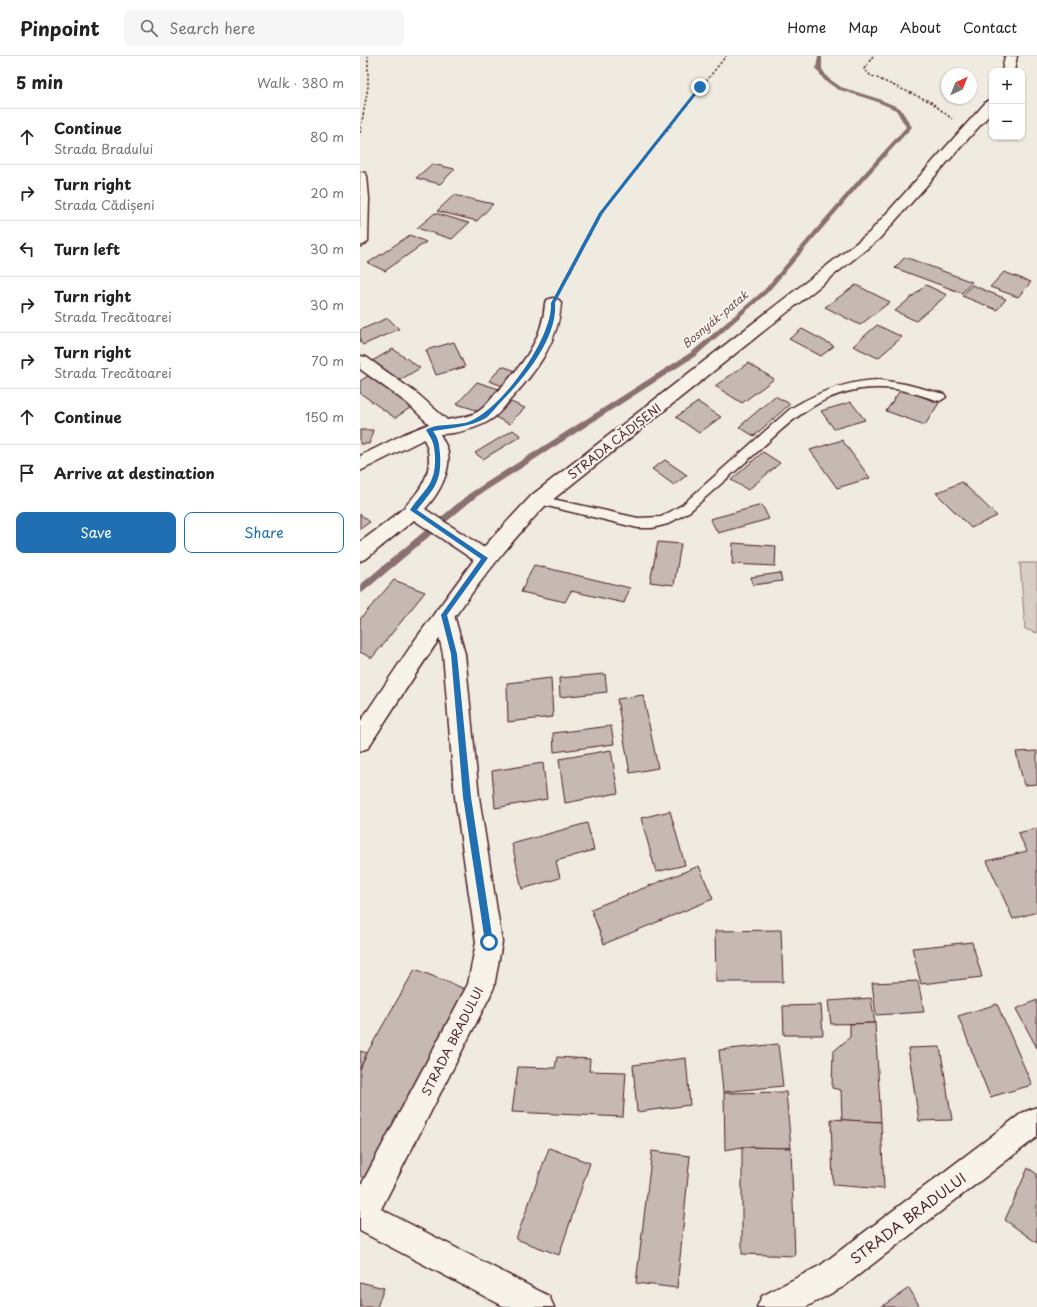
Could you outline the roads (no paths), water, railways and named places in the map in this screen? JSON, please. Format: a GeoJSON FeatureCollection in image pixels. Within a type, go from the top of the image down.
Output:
{"type":"FeatureCollection","features":[{"type":"Feature","properties":{"kind":"street"},"geometry":{"type":"LineString","coordinates":[[1009,68],[1011,56]]}},
{"type":"Feature","properties":{"kind":"street","name":"STRADA CĂDIȘENI"},"geometry":{"type":"LineString","coordinates":[[360,741],[444,615],[485,558],[519,519],[539,500],[874,236],[918,189],[989,107]]}},
{"type":"Feature","properties":{"kind":"street"},"geometry":{"type":"LineString","coordinates":[[360,176],[362,198],[360,242]]}},
{"type":"Feature","properties":{"kind":"street"},"geometry":{"type":"LineString","coordinates":[[360,464],[436,429],[469,424],[485,416],[516,384],[535,358],[548,331],[554,311],[553,303]]}},
{"type":"Feature","properties":{"kind":"street"},"geometry":{"type":"LineString","coordinates":[[360,361],[413,399],[436,429],[438,470],[435,482],[418,513],[360,553]]}},
{"type":"Feature","properties":{"kind":"street"},"geometry":{"type":"LineString","coordinates":[[418,513],[485,558]]}},
{"type":"Feature","properties":{"kind":"street","name":"STRADA BRADULUI"},"geometry":{"type":"LineString","coordinates":[[444,615],[454,654],[467,797],[489,942],[481,987],[361,1216],[538,1307]]}},
{"type":"Feature","properties":{"kind":"street","name":"STRADA BRADULUI"},"geometry":{"type":"LineString","coordinates":[[773,1307],[832,1276],[1032,1123],[1037,1121]]}},
{"type":"Feature","properties":{"kind":"lane"},"geometry":{"type":"LineString","coordinates":[[539,500],[638,523],[654,524],[670,519],[686,508],[794,412],[813,399],[850,387],[871,384],[892,384],[940,397]]}},
{"type":"Feature","properties":{"kind":"waterway","name":"Bosnyák-patak"},"geometry":{"type":"LineString","coordinates":[[360,590],[473,495],[695,353],[766,291],[861,180],[909,127],[898,109],[877,100],[839,88],[826,79],[819,69],[820,56]]}}]}
